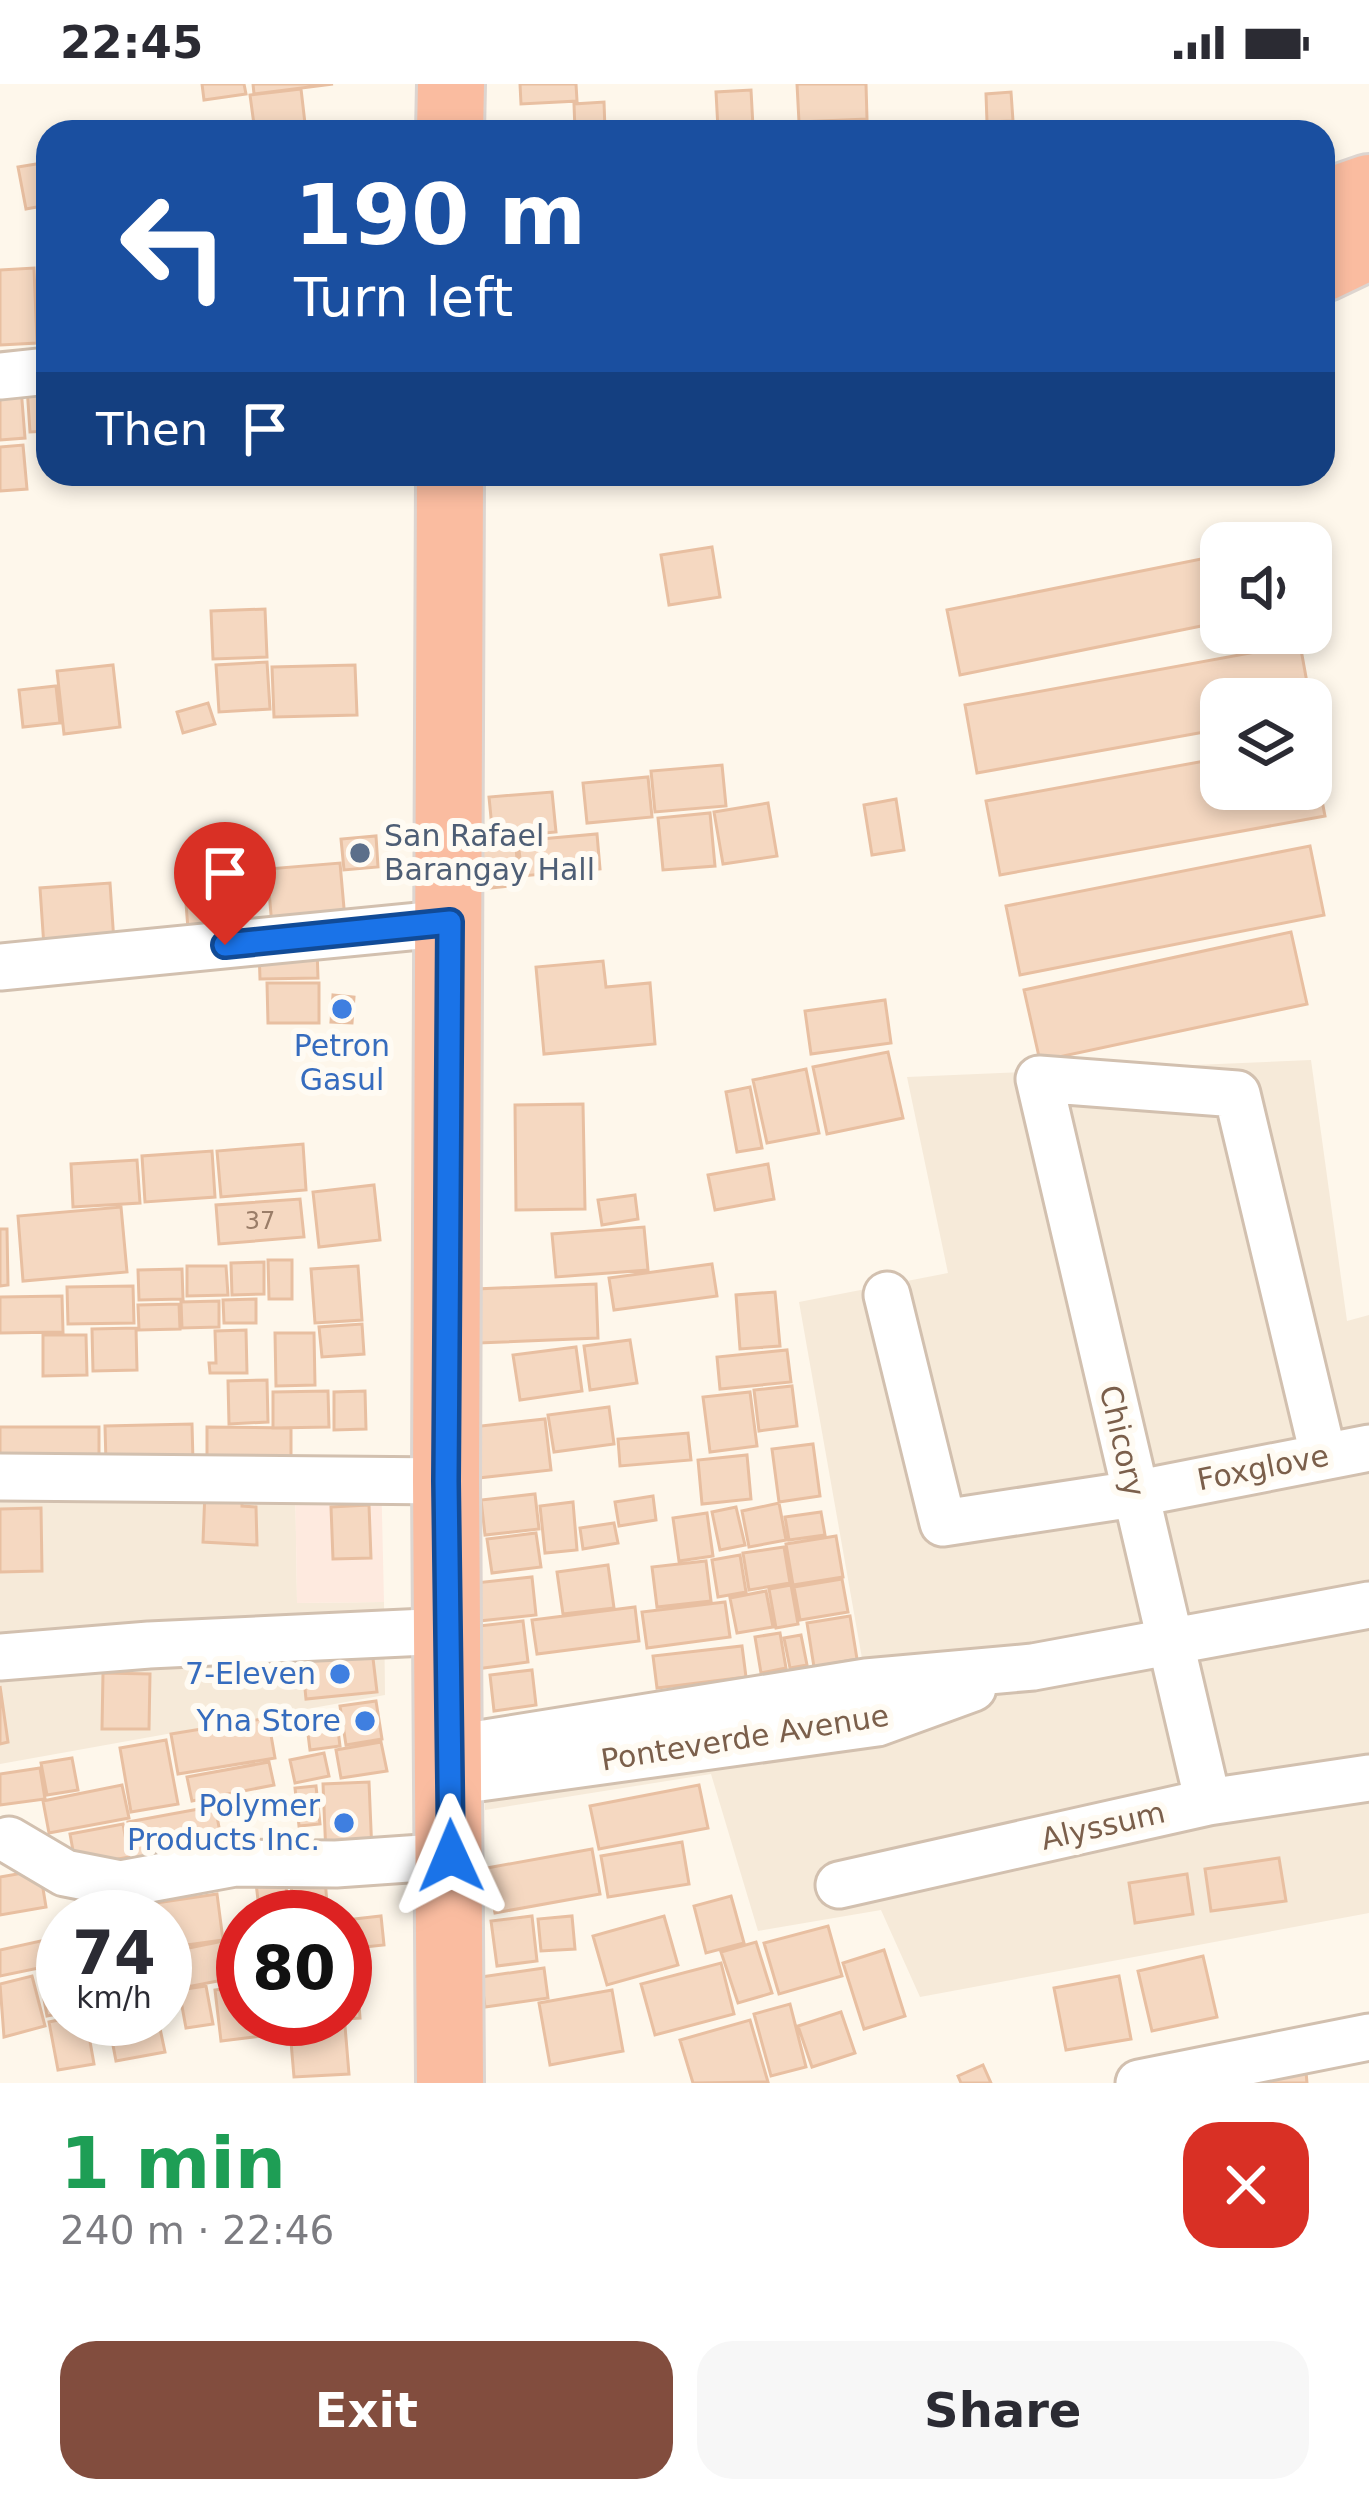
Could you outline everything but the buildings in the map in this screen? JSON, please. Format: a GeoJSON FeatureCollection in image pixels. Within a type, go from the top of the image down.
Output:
{"type":"FeatureCollection","features":[{"type":"Feature","properties":{"kind":"highway"},"geometry":{"type":"LineString","coordinates":[[450,120],[451,84]]}},
{"type":"Feature","properties":{"kind":"highway"},"geometry":{"type":"LineString","coordinates":[[1335,200],[1369,188]]}},
{"type":"Feature","properties":{"kind":"highway"},"geometry":{"type":"LineString","coordinates":[[1335,262],[1369,246]]}},
{"type":"Feature","properties":{"kind":"highway"},"geometry":{"type":"LineString","coordinates":[[450,486],[446,1481],[450,2083]]}},
{"type":"Feature","properties":{"kind":"street"},"geometry":{"type":"LineString","coordinates":[[0,376],[36,372]]}},
{"type":"Feature","properties":{"kind":"street"},"geometry":{"type":"LineString","coordinates":[[0,967],[450,922]]}},
{"type":"Feature","properties":{"kind":"street","name":"Chicory"},"geometry":{"type":"LineString","coordinates":[[1208,1802],[1039,1079],[1238,1094],[1324,1454]]}},
{"type":"Feature","properties":{"kind":"street","name":"Foxglove"},"geometry":{"type":"LineString","coordinates":[[887,1295],[943,1523],[1134,1494],[1369,1448]]}},
{"type":"Feature","properties":{"kind":"street"},"geometry":{"type":"LineString","coordinates":[[0,1477],[446,1481]]}},
{"type":"Feature","properties":{"kind":"street","name":"Ponteverde Avenue"},"geometry":{"type":"LineString","coordinates":[[449,1766],[877,1723],[1033,1667],[1369,1605]]}},
{"type":"Feature","properties":{"kind":"street"},"geometry":{"type":"LineString","coordinates":[[0,1657],[448,1631]]}},
{"type":"Feature","properties":{"kind":"street","name":"Alyssum"},"geometry":{"type":"LineString","coordinates":[[838,1885],[1208,1802],[1369,1778]]}},
{"type":"Feature","properties":{"kind":"street"},"geometry":{"type":"LineString","coordinates":[[9,1840],[65,1873],[121,1884],[235,1863],[336,1864],[451,1856]]}},
{"type":"Feature","properties":{"kind":"street"},"geometry":{"type":"LineString","coordinates":[[1139,2083],[1369,2037]]}},
{"type":"Feature","properties":{"kind":"shaded area"},"geometry":{"type":"Polygon","coordinates":[[[1311,1060],[1347,1321],[1369,1315],[1369,1913],[920,1997],[881,1910],[758,1931],[711,1774],[485,1810],[483,1729],[863,1664],[799,1302],[948,1273],[907,1077],[1311,1060]]]}},
{"type":"Feature","properties":{"kind":"shaded area"},"geometry":{"type":"Polygon","coordinates":[[[0,1466],[295,1472],[297,1603],[384,1602],[385,1695],[0,1764],[0,1466]]]}},
{"type":"Feature","properties":{"kind":"shaded area"},"geometry":{"type":"Polygon","coordinates":[[[381,1471],[384,1602],[297,1603],[295,1472],[381,1471]]]}},
{"type":"Feature","properties":{"kind":"place","name":"San Rafael Barangay Hall"},"geometry":{"type":"Point","coordinates":[360,853]}},
{"type":"Feature","properties":{"kind":"place","name":"Petron Gasul"},"geometry":{"type":"Point","coordinates":[342,1009]}},
{"type":"Feature","properties":{"kind":"place","name":"7-Eleven"},"geometry":{"type":"Point","coordinates":[340,1674]}},
{"type":"Feature","properties":{"kind":"place","name":"Yna Store"},"geometry":{"type":"Point","coordinates":[365,1721]}},
{"type":"Feature","properties":{"kind":"place","name":"Polymer Products Inc."},"geometry":{"type":"Point","coordinates":[344,1823]}},
{"type":"Feature","properties":{"kind":"route"},"geometry":{"type":"LineString","coordinates":[[225,945],[450,922],[446,1481],[451,1856]]}}]}
